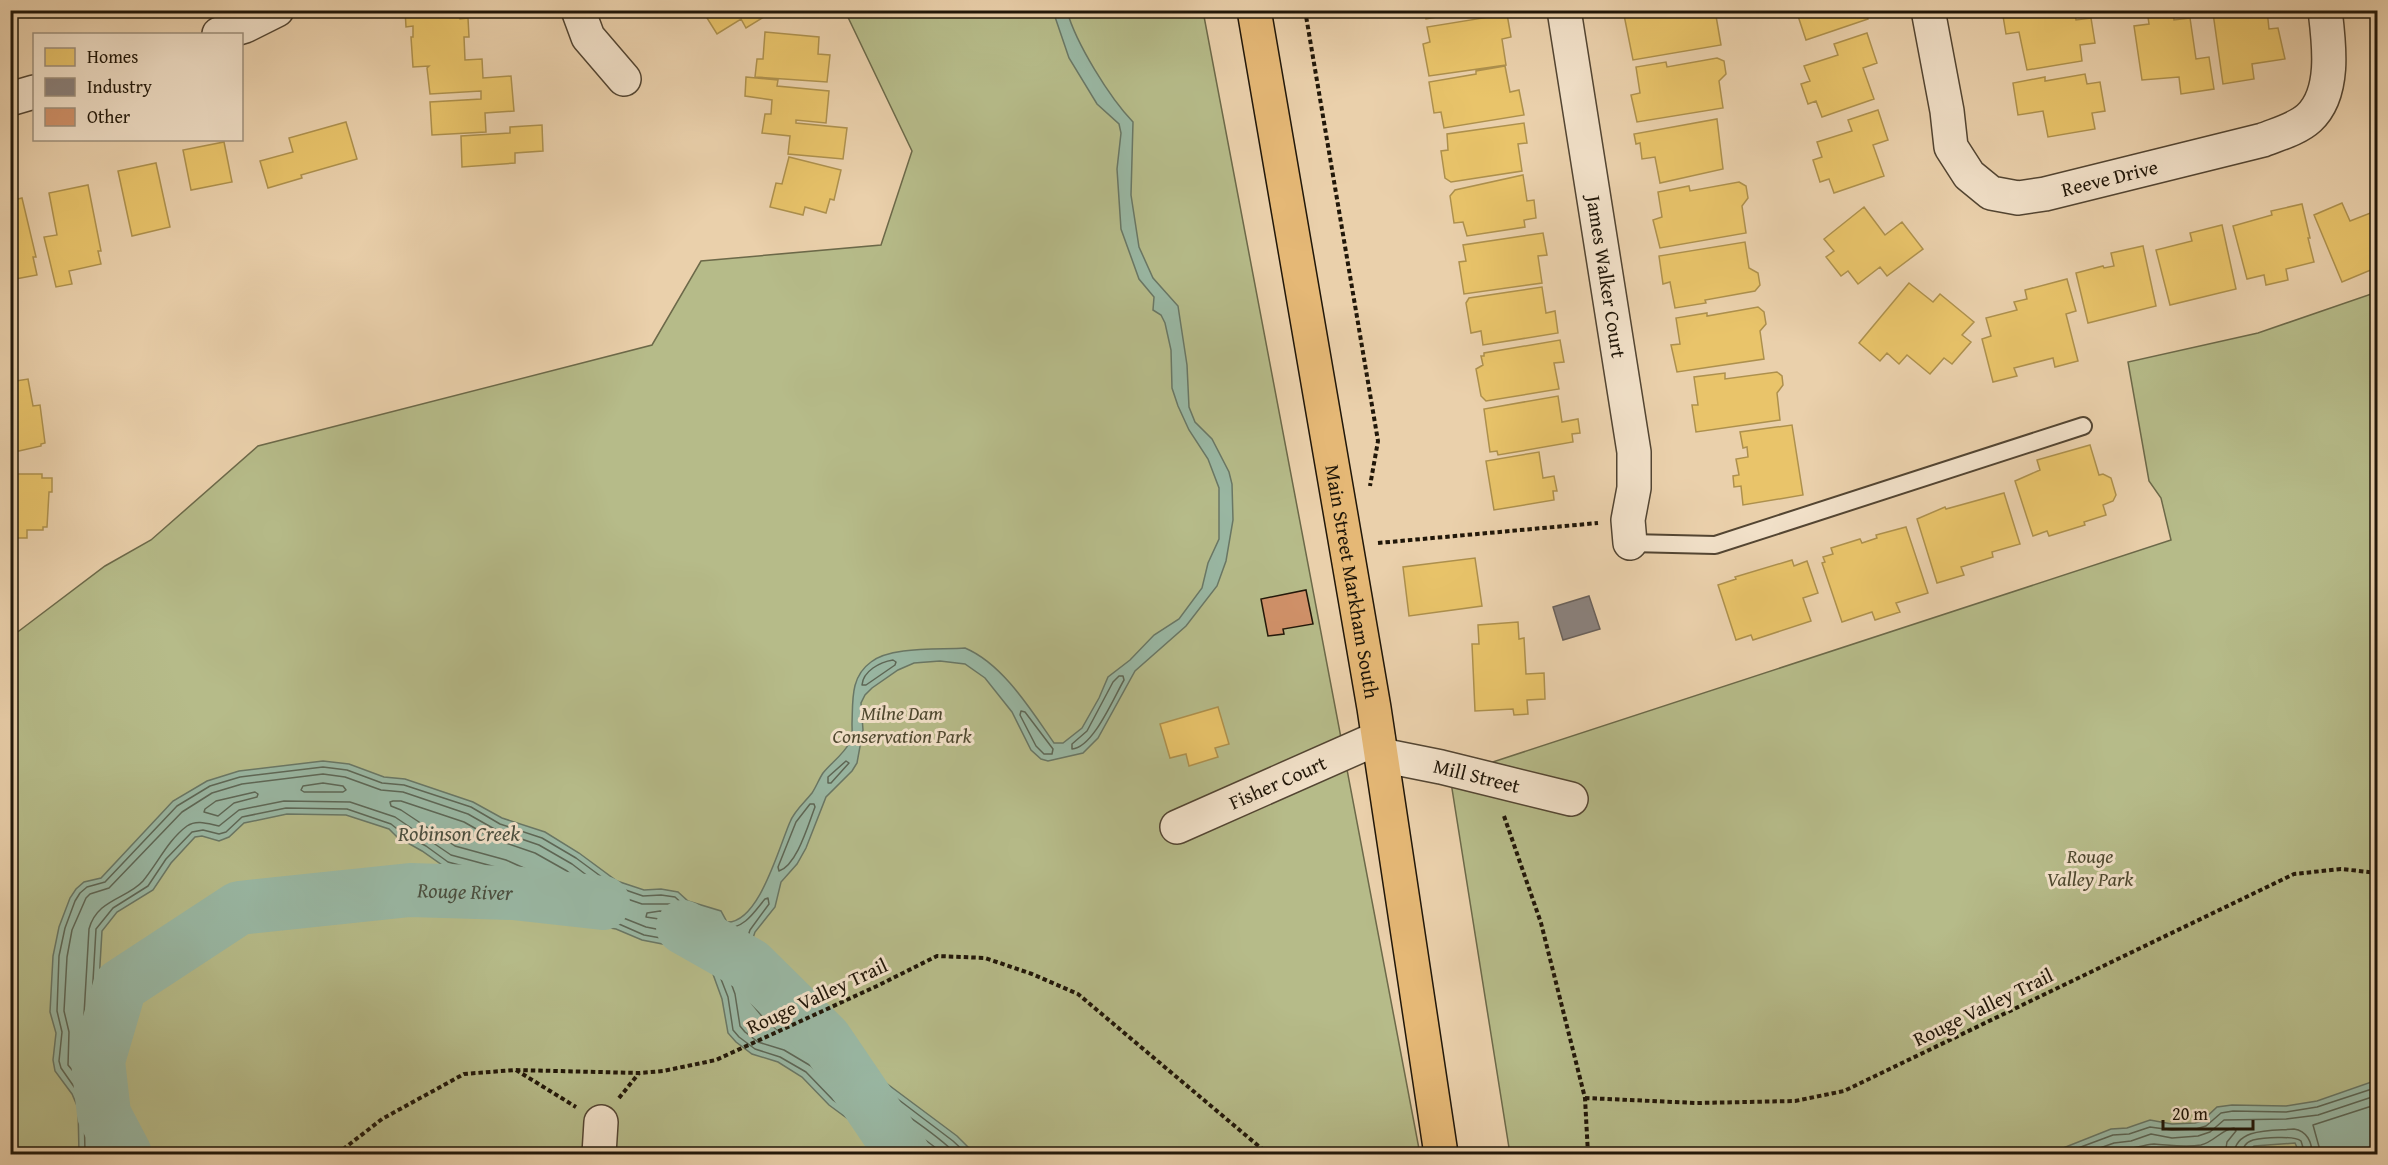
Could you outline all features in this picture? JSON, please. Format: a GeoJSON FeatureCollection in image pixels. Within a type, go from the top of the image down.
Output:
{"type":"FeatureCollection","features":[{"type":"Feature","properties":{"kind":"main road","name":"Main Street Markham South"},"geometry":{"type":"LineString","coordinates":[[1254,10],[1379,746],[1441,1155]]}},
{"type":"Feature","properties":{"kind":"street"},"geometry":{"type":"LineString","coordinates":[[222,33],[245,26],[277,10]]}},
{"type":"Feature","properties":{"kind":"street"},"geometry":{"type":"LineString","coordinates":[[578,10],[588,37],[624,79]]}},
{"type":"Feature","properties":{"kind":"street","name":"James Walker Court"},"geometry":{"type":"LineString","coordinates":[[1564,10],[1634,452],[1634,488],[1629,531]]}},
{"type":"Feature","properties":{"kind":"street","name":"Reeve Drive"},"geometry":{"type":"LineString","coordinates":[[1928,10],[1947,111],[1951,147],[1969,175],[1991,193],[2018,198],[2045,194],[2263,140],[2286,132],[2309,119],[2323,101],[2328,69],[2329,38],[2325,10]]}},
{"type":"Feature","properties":{"kind":"street"},"geometry":{"type":"LineString","coordinates":[[10,99],[33,92]]}},
{"type":"Feature","properties":{"kind":"street","name":"Mill Street"},"geometry":{"type":"LineString","coordinates":[[1379,746],[1491,779],[1571,799]]}},
{"type":"Feature","properties":{"kind":"street","name":"Fisher Court"},"geometry":{"type":"LineString","coordinates":[[1177,827],[1379,746]]}},
{"type":"Feature","properties":{"kind":"street"},"geometry":{"type":"LineString","coordinates":[[599,1155],[602,1122]]}},
{"type":"Feature","properties":{"kind":"lane"},"geometry":{"type":"LineString","coordinates":[[1629,531],[1715,545],[2083,426]]}},
{"type":"Feature","properties":{"kind":"path"},"geometry":{"type":"LineString","coordinates":[[1305,10],[1378,441],[1369,490]]}},
{"type":"Feature","properties":{"kind":"path"},"geometry":{"type":"LineString","coordinates":[[1378,543],[1629,531]]}},
{"type":"Feature","properties":{"kind":"path"},"geometry":{"type":"LineString","coordinates":[[1491,779],[1541,923],[1585,1098],[1588,1155]]}},
{"type":"Feature","properties":{"kind":"path","name":"Rouge Valley Trail"},"geometry":{"type":"LineString","coordinates":[[1585,1098],[1697,1103],[1795,1101],[1844,1091],[2294,874],[2341,869],[2378,873]]}},
{"type":"Feature","properties":{"kind":"path","name":"Rouge Valley Trail"},"geometry":{"type":"LineString","coordinates":[[338,1155],[382,1119],[464,1074],[515,1070],[663,1071],[716,1060],[938,956],[985,958],[1032,974],[1078,994],[1268,1155]]}},
{"type":"Feature","properties":{"kind":"green space","name":"Milne Dam Conservation Park"},"geometry":{"type":"Polygon","coordinates":[[[845,11],[1203,11],[1420,1154],[11,1154],[11,637],[105,566],[151,540],[258,446],[652,345],[701,261],[881,245],[912,151],[845,11]]]}},
{"type":"Feature","properties":{"kind":"green space","name":"Rouge Valley Park"},"geometry":{"type":"Polygon","coordinates":[[[2377,292],[2377,1154],[1510,1154],[1450,776],[2171,540],[2161,498],[2149,481],[2128,362],[2258,333],[2377,292]]]}},
{"type":"Feature","properties":{"kind":"water","name":"Robinson Creek"},"geometry":{"type":"Polygon","coordinates":[[[1053,11],[1067,11],[1071,24],[1094,69],[1133,122],[1131,195],[1139,247],[1153,278],[1178,306],[1187,365],[1189,407],[1195,422],[1212,439],[1229,472],[1232,484],[1233,520],[1226,561],[1217,586],[1186,626],[1135,671],[1098,738],[1083,753],[1048,761],[1041,759],[1031,750],[1012,712],[985,678],[965,664],[940,661],[914,663],[898,670],[872,688],[861,703],[863,730],[857,763],[826,797],[806,848],[797,864],[781,882],[775,907],[755,932],[746,958],[747,966],[760,992],[778,1014],[804,1028],[829,1033],[846,1040],[878,1077],[957,1136],[975,1154],[888,1154],[871,1136],[829,1105],[802,1077],[778,1062],[752,1054],[736,1042],[728,1033],[722,999],[710,966],[688,949],[642,940],[616,929],[599,926],[498,881],[445,867],[397,837],[389,829],[346,815],[287,814],[244,823],[229,837],[219,841],[202,836],[195,837],[171,863],[153,890],[117,912],[102,931],[95,1049],[100,1075],[116,1117],[136,1154],[79,1154],[78,1108],[72,1094],[55,1071],[53,1060],[56,1033],[50,1012],[53,956],[59,927],[70,898],[76,889],[84,882],[101,878],[173,801],[207,781],[239,771],[323,761],[349,764],[384,777],[405,779],[473,802],[502,818],[545,832],[617,881],[644,890],[661,889],[678,892],[688,901],[721,911],[727,922],[738,919],[749,910],[758,897],[774,865],[792,818],[812,793],[823,773],[850,742],[856,682],[864,668],[871,662],[891,653],[903,651],[965,648],[979,655],[1004,676],[1054,743],[1063,743],[1082,728],[1108,677],[1130,660],[1154,635],[1179,619],[1202,588],[1208,563],[1219,539],[1219,488],[1208,459],[1189,430],[1178,406],[1172,388],[1171,350],[1165,323],[1161,315],[1153,310],[1154,297],[1139,279],[1121,229],[1117,169],[1121,133],[1119,124],[1097,104],[1069,58],[1053,11]]]}},
{"type":"Feature","properties":{"kind":"water"},"geometry":{"type":"Polygon","coordinates":[[[2377,1080],[2377,1143],[2357,1154],[2300,1154],[2295,1143],[2254,1146],[2246,1154],[2048,1154],[2111,1129],[2127,1128],[2150,1120],[2172,1124],[2195,1123],[2202,1121],[2217,1107],[2286,1106],[2317,1101],[2377,1080]]]}},
{"type":"Feature","properties":{"kind":"building: Homes"},"geometry":{"type":"Polygon","coordinates":[[[405,10],[459,10],[460,19],[468,18],[469,37],[464,37],[465,60],[482,59],[483,78],[511,76],[514,111],[485,113],[486,132],[432,135],[430,102],[481,99],[481,91],[430,94],[427,68],[429,66],[413,67],[411,37],[413,37],[413,26],[406,27],[405,10]]]}},
{"type":"Feature","properties":{"kind":"building: Homes"},"geometry":{"type":"Polygon","coordinates":[[[702,10],[775,10],[746,28],[741,19],[717,34],[702,10]]]}},
{"type":"Feature","properties":{"kind":"building: Homes"},"geometry":{"type":"Polygon","coordinates":[[[1425,10],[1479,10],[1426,19],[1425,10]]]}},
{"type":"Feature","properties":{"kind":"building: Homes"},"geometry":{"type":"Polygon","coordinates":[[[1623,10],[1715,10],[1721,45],[1633,60],[1623,10]]]}},
{"type":"Feature","properties":{"kind":"building: Homes"},"geometry":{"type":"Polygon","coordinates":[[[1796,10],[1865,10],[1868,19],[1806,40],[1796,10]]]}},
{"type":"Feature","properties":{"kind":"building: Homes"},"geometry":{"type":"Polygon","coordinates":[[[2002,10],[2074,10],[2076,20],[2091,18],[2095,43],[2080,45],[2082,61],[2027,70],[2019,32],[2006,34],[2002,10]]]}},
{"type":"Feature","properties":{"kind":"building: Homes"},"geometry":{"type":"Polygon","coordinates":[[[2147,10],[2173,10],[2174,20],[2190,18],[2196,59],[2209,57],[2214,89],[2181,94],[2179,77],[2142,80],[2134,26],[2149,24],[2147,10]]]}},
{"type":"Feature","properties":{"kind":"building: Homes"},"geometry":{"type":"Polygon","coordinates":[[[2223,10],[2267,10],[2269,29],[2278,28],[2285,59],[2252,64],[2254,79],[2223,84],[2213,13],[2223,10]]]}},
{"type":"Feature","properties":{"kind":"building: Homes"},"geometry":{"type":"Polygon","coordinates":[[[1507,14],[1511,37],[1502,39],[1506,65],[1429,76],[1423,44],[1430,42],[1427,27],[1507,14]]]}},
{"type":"Feature","properties":{"kind":"building: Homes"},"geometry":{"type":"Polygon","coordinates":[[[765,32],[819,37],[818,54],[830,55],[827,82],[755,77],[757,59],[763,59],[765,32]]]}},
{"type":"Feature","properties":{"kind":"building: Homes"},"geometry":{"type":"Polygon","coordinates":[[[1867,33],[1877,63],[1863,68],[1874,99],[1822,117],[1816,101],[1808,104],[1801,84],[1810,81],[1804,66],[1838,55],[1834,44],[1867,33]]]}},
{"type":"Feature","properties":{"kind":"building: Homes"},"geometry":{"type":"Polygon","coordinates":[[[1717,58],[1724,61],[1726,74],[1719,81],[1723,108],[1637,122],[1631,95],[1640,93],[1636,67],[1666,62],[1667,67],[1717,58]]]}},
{"type":"Feature","properties":{"kind":"building: Homes"},"geometry":{"type":"Polygon","coordinates":[[[1505,66],[1510,92],[1519,90],[1524,115],[1444,128],[1441,112],[1434,113],[1429,82],[1476,74],[1476,71],[1505,66]]]}},
{"type":"Feature","properties":{"kind":"building: Homes"},"geometry":{"type":"Polygon","coordinates":[[[2085,74],[2087,84],[2100,82],[2105,111],[2092,113],[2095,129],[2048,137],[2043,111],[2018,115],[2013,83],[2045,77],[2045,81],[2085,74]]]}},
{"type":"Feature","properties":{"kind":"building: Homes"},"geometry":{"type":"Polygon","coordinates":[[[746,77],[778,80],[777,86],[829,91],[826,123],[796,120],[796,123],[847,128],[843,159],[788,154],[790,136],[762,133],[765,114],[771,114],[772,100],[745,96],[746,77]]]}},
{"type":"Feature","properties":{"kind":"building: Homes"},"geometry":{"type":"Polygon","coordinates":[[[1878,110],[1888,140],[1873,145],[1884,176],[1834,193],[1829,179],[1820,182],[1813,160],[1822,157],[1817,142],[1852,131],[1848,120],[1878,110]]]}},
{"type":"Feature","properties":{"kind":"building: Homes"},"geometry":{"type":"Polygon","coordinates":[[[1717,119],[1723,169],[1660,183],[1655,157],[1642,159],[1640,143],[1636,144],[1634,134],[1717,119]]]}},
{"type":"Feature","properties":{"kind":"building: Homes"},"geometry":{"type":"Polygon","coordinates":[[[346,122],[357,159],[301,175],[302,178],[268,188],[260,161],[293,152],[289,138],[346,122]]]}},
{"type":"Feature","properties":{"kind":"building: Homes"},"geometry":{"type":"Polygon","coordinates":[[[1524,123],[1527,143],[1518,144],[1522,171],[1451,182],[1445,178],[1441,151],[1448,150],[1447,134],[1524,123]]]}},
{"type":"Feature","properties":{"kind":"building: Homes"},"geometry":{"type":"Polygon","coordinates":[[[542,125],[543,151],[515,153],[515,163],[462,167],[461,136],[510,133],[510,127],[542,125]]]}},
{"type":"Feature","properties":{"kind":"building: Homes"},"geometry":{"type":"Polygon","coordinates":[[[224,142],[232,182],[191,190],[183,150],[224,142]]]}},
{"type":"Feature","properties":{"kind":"building: Homes"},"geometry":{"type":"Polygon","coordinates":[[[789,157],[841,170],[834,200],[830,199],[826,213],[805,207],[803,215],[770,207],[776,183],[782,184],[789,157]]]}},
{"type":"Feature","properties":{"kind":"building: Homes"},"geometry":{"type":"Polygon","coordinates":[[[156,163],[170,227],[132,236],[118,171],[156,163]]]}},
{"type":"Feature","properties":{"kind":"building: Homes"},"geometry":{"type":"Polygon","coordinates":[[[1523,175],[1527,201],[1534,200],[1536,218],[1524,220],[1525,227],[1467,236],[1463,222],[1454,223],[1450,196],[1455,190],[1523,175]]]}},
{"type":"Feature","properties":{"kind":"building: Homes"},"geometry":{"type":"Polygon","coordinates":[[[1739,182],[1746,186],[1748,198],[1742,206],[1746,233],[1660,248],[1653,220],[1662,217],[1658,192],[1689,186],[1690,191],[1739,182]]]}},
{"type":"Feature","properties":{"kind":"building: Homes"},"geometry":{"type":"Polygon","coordinates":[[[88,185],[101,251],[98,251],[101,264],[69,271],[72,284],[56,287],[44,237],[57,235],[49,193],[88,185]]]}},
{"type":"Feature","properties":{"kind":"building: Homes"},"geometry":{"type":"Polygon","coordinates":[[[22,198],[36,257],[33,257],[37,275],[10,280],[10,201],[22,198]]]}},
{"type":"Feature","properties":{"kind":"building: Homes"},"geometry":{"type":"Polygon","coordinates":[[[2342,203],[2350,221],[2378,210],[2378,267],[2342,282],[2314,215],[2342,203]]]}},
{"type":"Feature","properties":{"kind":"building: Homes"},"geometry":{"type":"Polygon","coordinates":[[[2302,204],[2314,262],[2286,269],[2288,280],[2266,285],[2264,275],[2247,279],[2233,226],[2272,215],[2271,211],[2302,204]]]}},
{"type":"Feature","properties":{"kind":"building: Homes"},"geometry":{"type":"Polygon","coordinates":[[[1864,207],[1885,235],[1902,222],[1923,249],[1887,276],[1880,267],[1858,284],[1848,271],[1841,276],[1826,257],[1834,251],[1824,239],[1864,207]]]}},
{"type":"Feature","properties":{"kind":"building: Homes"},"geometry":{"type":"Polygon","coordinates":[[[2222,225],[2236,289],[2170,305],[2156,250],[2192,241],[2190,233],[2222,225]]]}},
{"type":"Feature","properties":{"kind":"building: Homes"},"geometry":{"type":"Polygon","coordinates":[[[1543,233],[1547,255],[1538,256],[1542,283],[1464,294],[1459,262],[1466,261],[1463,245],[1543,233]]]}},
{"type":"Feature","properties":{"kind":"building: Homes"},"geometry":{"type":"Polygon","coordinates":[[[1745,242],[1749,268],[1758,273],[1760,285],[1755,291],[1675,308],[1670,282],[1663,284],[1659,256],[1745,242]]]}},
{"type":"Feature","properties":{"kind":"building: Homes"},"geometry":{"type":"Polygon","coordinates":[[[2143,246],[2156,306],[2088,323],[2076,273],[2103,266],[2104,268],[2114,266],[2111,253],[2143,246]]]}},
{"type":"Feature","properties":{"kind":"building: Homes"},"geometry":{"type":"Polygon","coordinates":[[[2067,279],[2076,311],[2066,314],[2078,361],[2055,367],[2053,358],[2014,368],[2017,376],[1993,382],[1982,339],[1991,336],[1986,318],[2017,310],[2014,302],[2027,299],[2025,290],[2067,279]]]}},
{"type":"Feature","properties":{"kind":"building: Homes"},"geometry":{"type":"Polygon","coordinates":[[[1909,283],[1933,302],[1940,294],[1974,322],[1962,335],[1971,342],[1952,364],[1944,358],[1930,374],[1907,355],[1899,364],[1887,353],[1880,361],[1859,343],[1909,283]]]}},
{"type":"Feature","properties":{"kind":"building: Homes"},"geometry":{"type":"Polygon","coordinates":[[[1542,287],[1546,313],[1555,311],[1558,333],[1483,345],[1481,331],[1471,333],[1466,303],[1469,298],[1542,287]]]}},
{"type":"Feature","properties":{"kind":"building: Homes"},"geometry":{"type":"Polygon","coordinates":[[[1758,307],[1764,312],[1766,324],[1760,331],[1764,359],[1677,372],[1671,345],[1680,344],[1676,318],[1707,313],[1707,316],[1758,307]]]}},
{"type":"Feature","properties":{"kind":"building: Homes"},"geometry":{"type":"Polygon","coordinates":[[[1560,340],[1564,362],[1554,363],[1559,389],[1486,401],[1481,396],[1476,369],[1483,365],[1481,356],[1484,356],[1484,353],[1560,340]]]}},
{"type":"Feature","properties":{"kind":"building: Homes"},"geometry":{"type":"Polygon","coordinates":[[[1777,372],[1782,376],[1783,385],[1777,393],[1780,420],[1696,432],[1692,405],[1698,405],[1694,377],[1725,373],[1725,379],[1777,372]]]}},
{"type":"Feature","properties":{"kind":"building: Homes"},"geometry":{"type":"Polygon","coordinates":[[[28,379],[33,406],[40,405],[45,443],[10,453],[10,382],[28,379]]]}},
{"type":"Feature","properties":{"kind":"building: Homes"},"geometry":{"type":"Polygon","coordinates":[[[1558,396],[1562,422],[1578,419],[1580,433],[1572,434],[1573,442],[1498,455],[1497,451],[1490,452],[1484,409],[1558,396]]]}},
{"type":"Feature","properties":{"kind":"building: Homes"},"geometry":{"type":"Polygon","coordinates":[[[1792,425],[1803,495],[1743,505],[1741,486],[1734,487],[1733,476],[1739,475],[1736,459],[1748,457],[1747,447],[1743,448],[1740,432],[1792,425]]]}},
{"type":"Feature","properties":{"kind":"building: Homes"},"geometry":{"type":"Polygon","coordinates":[[[2090,445],[2099,475],[2103,474],[2111,478],[2116,495],[2113,501],[2103,505],[2106,515],[2084,522],[2085,525],[2049,536],[2047,531],[2033,536],[2015,481],[2040,470],[2037,460],[2090,445]]]}},
{"type":"Feature","properties":{"kind":"building: Homes"},"geometry":{"type":"Polygon","coordinates":[[[1539,452],[1543,478],[1554,476],[1557,491],[1553,491],[1554,500],[1494,510],[1486,461],[1539,452]]]}},
{"type":"Feature","properties":{"kind":"building: Homes"},"geometry":{"type":"Polygon","coordinates":[[[10,474],[42,474],[42,478],[52,478],[47,527],[43,527],[43,530],[27,530],[27,538],[10,538],[10,474]]]}},
{"type":"Feature","properties":{"kind":"building: Homes"},"geometry":{"type":"Polygon","coordinates":[[[2004,493],[2020,544],[1992,552],[1993,557],[1961,567],[1964,575],[1937,583],[1917,519],[1945,507],[1946,509],[2004,493]]]}},
{"type":"Feature","properties":{"kind":"building: Homes"},"geometry":{"type":"Polygon","coordinates":[[[1906,527],[1928,593],[1896,603],[1900,612],[1875,620],[1872,612],[1842,622],[1822,563],[1825,562],[1823,557],[1833,554],[1831,548],[1860,539],[1862,543],[1877,538],[1876,535],[1906,527]]]}},
{"type":"Feature","properties":{"kind":"building: Homes"},"geometry":{"type":"Polygon","coordinates":[[[1475,558],[1482,606],[1409,616],[1403,567],[1475,558]]]}},
{"type":"Feature","properties":{"kind":"building: Homes"},"geometry":{"type":"Polygon","coordinates":[[[1792,560],[1794,566],[1807,561],[1818,593],[1803,598],[1811,621],[1753,640],[1751,635],[1736,640],[1718,585],[1736,579],[1735,577],[1792,560]]]}},
{"type":"Feature","properties":{"kind":"building: Homes"},"geometry":{"type":"Polygon","coordinates":[[[1518,622],[1519,639],[1524,638],[1526,674],[1544,673],[1545,699],[1527,700],[1528,714],[1514,715],[1513,709],[1475,711],[1472,644],[1479,644],[1478,625],[1518,622]]]}},
{"type":"Feature","properties":{"kind":"building: Homes"},"geometry":{"type":"Polygon","coordinates":[[[1218,707],[1229,744],[1215,748],[1218,757],[1189,766],[1186,754],[1170,758],[1160,724],[1218,707]]]}},
{"type":"Feature","properties":{"kind":"building: Industry"},"geometry":{"type":"Polygon","coordinates":[[[1589,596],[1600,629],[1563,640],[1553,607],[1589,596]]]}},
{"type":"Feature","properties":{"kind":"building: Other"},"geometry":{"type":"Polygon","coordinates":[[[1306,590],[1313,624],[1283,629],[1284,634],[1268,636],[1261,599],[1306,590]]]}},
{"type":"Feature","properties":{"kind":"waterway","name":"Rouge River"},"geometry":{"type":"LineString","coordinates":[[125,1154],[104,1114],[98,1061],[120,986],[239,908],[410,890],[513,893],[603,903]]}},
{"type":"Feature","properties":{"kind":"waterway","name":"Rouge River"},"geometry":{"type":"LineString","coordinates":[[683,927],[750,965],[825,1039],[903,1154]]}}]}
